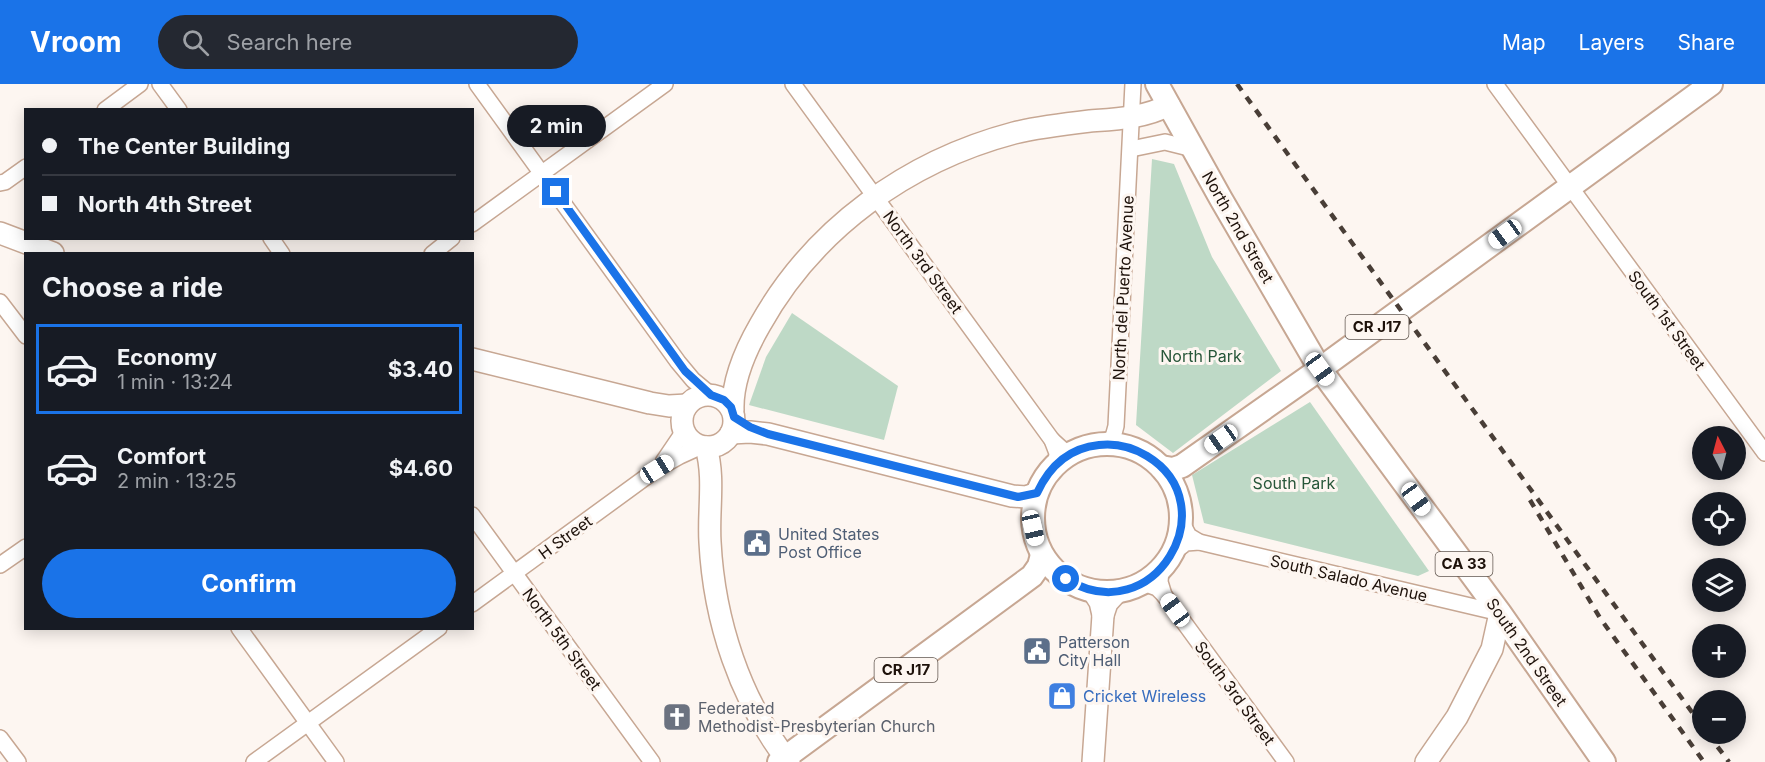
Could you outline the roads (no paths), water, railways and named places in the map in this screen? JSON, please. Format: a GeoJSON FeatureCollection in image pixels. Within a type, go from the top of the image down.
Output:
{"type":"FeatureCollection","features":[{"type":"Feature","properties":{"kind":"main road","name":"North 2nd Street"},"geometry":{"type":"LineString","coordinates":[[1157,84],[1320,369]]}},
{"type":"Feature","properties":{"kind":"main road","name":"CR J17"},"geometry":{"type":"LineString","coordinates":[[1172,467],[1320,369],[1711,84]]}},
{"type":"Feature","properties":{"kind":"main road","name":"South 2nd Street"},"geometry":{"type":"LineString","coordinates":[[1320,369],[1500,613],[1604,762]]}},
{"type":"Feature","properties":{"kind":"main road"},"geometry":{"type":"LineString","coordinates":[[1114,439],[1172,467],[1176,476],[1175,488],[1181,508],[1182,523],[1167,561],[1143,583],[1118,591],[1093,591],[1074,584],[1057,573],[1042,555],[1036,542],[1035,504],[1048,473],[1065,458],[1089,446],[1114,439]]}},
{"type":"Feature","properties":{"kind":"main road"},"geometry":{"type":"LineString","coordinates":[[1032,576],[1039,566],[1042,555]]}},
{"type":"Feature","properties":{"kind":"main road","name":"CR J17"},"geometry":{"type":"LineString","coordinates":[[785,760],[1032,576],[1057,573]]}},
{"type":"Feature","properties":{"kind":"street"},"geometry":{"type":"LineString","coordinates":[[108,108],[140,84]]}},
{"type":"Feature","properties":{"kind":"street"},"geometry":{"type":"LineString","coordinates":[[160,84],[178,108]]}},
{"type":"Feature","properties":{"kind":"street"},"geometry":{"type":"LineString","coordinates":[[477,84],[678,362],[693,380],[724,400],[731,425]]}},
{"type":"Feature","properties":{"kind":"street"},"geometry":{"type":"LineString","coordinates":[[474,223],[665,84]]}},
{"type":"Feature","properties":{"kind":"street","name":"North 3rd Street"},"geometry":{"type":"LineString","coordinates":[[793,84],[1052,440],[1063,450],[1065,458]]}},
{"type":"Feature","properties":{"kind":"street","name":"North del Puerto Avenue"},"geometry":{"type":"LineString","coordinates":[[1114,439],[1133,84]]}},
{"type":"Feature","properties":{"kind":"street","name":"South 1st Street"},"geometry":{"type":"LineString","coordinates":[[1495,84],[1765,453]]}},
{"type":"Feature","properties":{"kind":"street"},"geometry":{"type":"LineString","coordinates":[[711,482],[731,425],[733,391],[738,373],[764,318],[795,274],[832,232],[876,197],[925,167],[989,141],[1041,128],[1132,117],[1154,112],[1169,105]]}},
{"type":"Feature","properties":{"kind":"street"},"geometry":{"type":"LineString","coordinates":[[1131,149],[1166,142],[1193,149]]}},
{"type":"Feature","properties":{"kind":"street"},"geometry":{"type":"LineString","coordinates":[[2,185],[24,168]]}},
{"type":"Feature","properties":{"kind":"street"},"geometry":{"type":"LineString","coordinates":[[0,233],[51,252]]}},
{"type":"Feature","properties":{"kind":"street"},"geometry":{"type":"LineString","coordinates":[[434,252],[450,240]]}},
{"type":"Feature","properties":{"kind":"street"},"geometry":{"type":"LineString","coordinates":[[0,246],[46,252]]}},
{"type":"Feature","properties":{"kind":"street"},"geometry":{"type":"LineString","coordinates":[[0,302],[24,333]]}},
{"type":"Feature","properties":{"kind":"street"},"geometry":{"type":"LineString","coordinates":[[474,360],[650,404],[669,406],[688,404],[698,397],[713,395],[726,387],[738,373]]}},
{"type":"Feature","properties":{"kind":"street"},"geometry":{"type":"LineString","coordinates":[[678,362],[687,384],[688,404],[682,418],[684,430]]}},
{"type":"Feature","properties":{"kind":"street"},"geometry":{"type":"LineString","coordinates":[[650,404],[668,413],[690,440],[704,447],[716,446],[731,425]]}},
{"type":"Feature","properties":{"kind":"street"},"geometry":{"type":"LineString","coordinates":[[731,425],[750,427],[768,434],[1012,496],[1026,497],[1035,504]]}},
{"type":"Feature","properties":{"kind":"street","name":"H Street"},"geometry":{"type":"LineString","coordinates":[[657,469],[673,451],[684,430]]}},
{"type":"Feature","properties":{"kind":"street"},"geometry":{"type":"LineString","coordinates":[[704,447],[710,464],[711,556],[716,598],[724,633],[750,698],[785,760]]}},
{"type":"Feature","properties":{"kind":"street","name":"H Street"},"geometry":{"type":"LineString","coordinates":[[474,603],[657,469],[680,456],[704,447]]}},
{"type":"Feature","properties":{"kind":"street","name":"North 5th Street"},"geometry":{"type":"LineString","coordinates":[[474,518],[652,762]]}},
{"type":"Feature","properties":{"kind":"street"},"geometry":{"type":"LineString","coordinates":[[1182,523],[1189,536],[1199,542]]}},
{"type":"Feature","properties":{"kind":"street"},"geometry":{"type":"LineString","coordinates":[[1167,561],[1186,543],[1199,542]]}},
{"type":"Feature","properties":{"kind":"street","name":"South Salado Avenue"},"geometry":{"type":"LineString","coordinates":[[1199,542],[1500,613]]}},
{"type":"Feature","properties":{"kind":"street"},"geometry":{"type":"LineString","coordinates":[[0,565],[24,548]]}},
{"type":"Feature","properties":{"kind":"street","name":"South 3rd Street"},"geometry":{"type":"LineString","coordinates":[[1164,595],[1160,582],[1167,561]]}},
{"type":"Feature","properties":{"kind":"street","name":"South 3rd Street"},"geometry":{"type":"LineString","coordinates":[[1143,583],[1157,588],[1164,595],[1286,762]]}},
{"type":"Feature","properties":{"kind":"street"},"geometry":{"type":"LineString","coordinates":[[1093,591],[1100,602],[1103,615]]}},
{"type":"Feature","properties":{"kind":"street"},"geometry":{"type":"LineString","coordinates":[[1093,762],[1103,615],[1107,603],[1118,591]]}},
{"type":"Feature","properties":{"kind":"street"},"geometry":{"type":"LineString","coordinates":[[1426,762],[1457,717],[1492,648],[1500,613]]}},
{"type":"Feature","properties":{"kind":"street"},"geometry":{"type":"LineString","coordinates":[[240,630],[336,762]]}},
{"type":"Feature","properties":{"kind":"street"},"geometry":{"type":"LineString","coordinates":[[254,762],[436,630]]}},
{"type":"Feature","properties":{"kind":"street"},"geometry":{"type":"LineString","coordinates":[[0,738],[18,762]]}},
{"type":"Feature","properties":{"kind":"railway"},"geometry":{"type":"LineString","coordinates":[[1237,84],[1692,712]]}},
{"type":"Feature","properties":{"kind":"railway"},"geometry":{"type":"LineString","coordinates":[[1530,500],[1600,618],[1704,762]]}},
{"type":"Feature","properties":{"kind":"railway"},"geometry":{"type":"LineString","coordinates":[[1716,744],[1729,762]]}},
{"type":"Feature","properties":{"kind":"place","name":"United States Post Office"},"geometry":{"type":"Point","coordinates":[757,543]}},
{"type":"Feature","properties":{"kind":"place","name":"Patterson City Hall"},"geometry":{"type":"Point","coordinates":[1037,651]}},
{"type":"Feature","properties":{"kind":"place","name":"Cricket Wireless"},"geometry":{"type":"Point","coordinates":[1062,696]}},
{"type":"Feature","properties":{"kind":"place","name":"Federated Methodist-Presbyterian Church"},"geometry":{"type":"Point","coordinates":[677,717]}},
{"type":"Feature","properties":{"kind":"park label","name":"North Park"},"geometry":{"type":"Point","coordinates":[1201,356]}},
{"type":"Feature","properties":{"kind":"park label","name":"South Park"},"geometry":{"type":"Point","coordinates":[1294,483]}}]}
